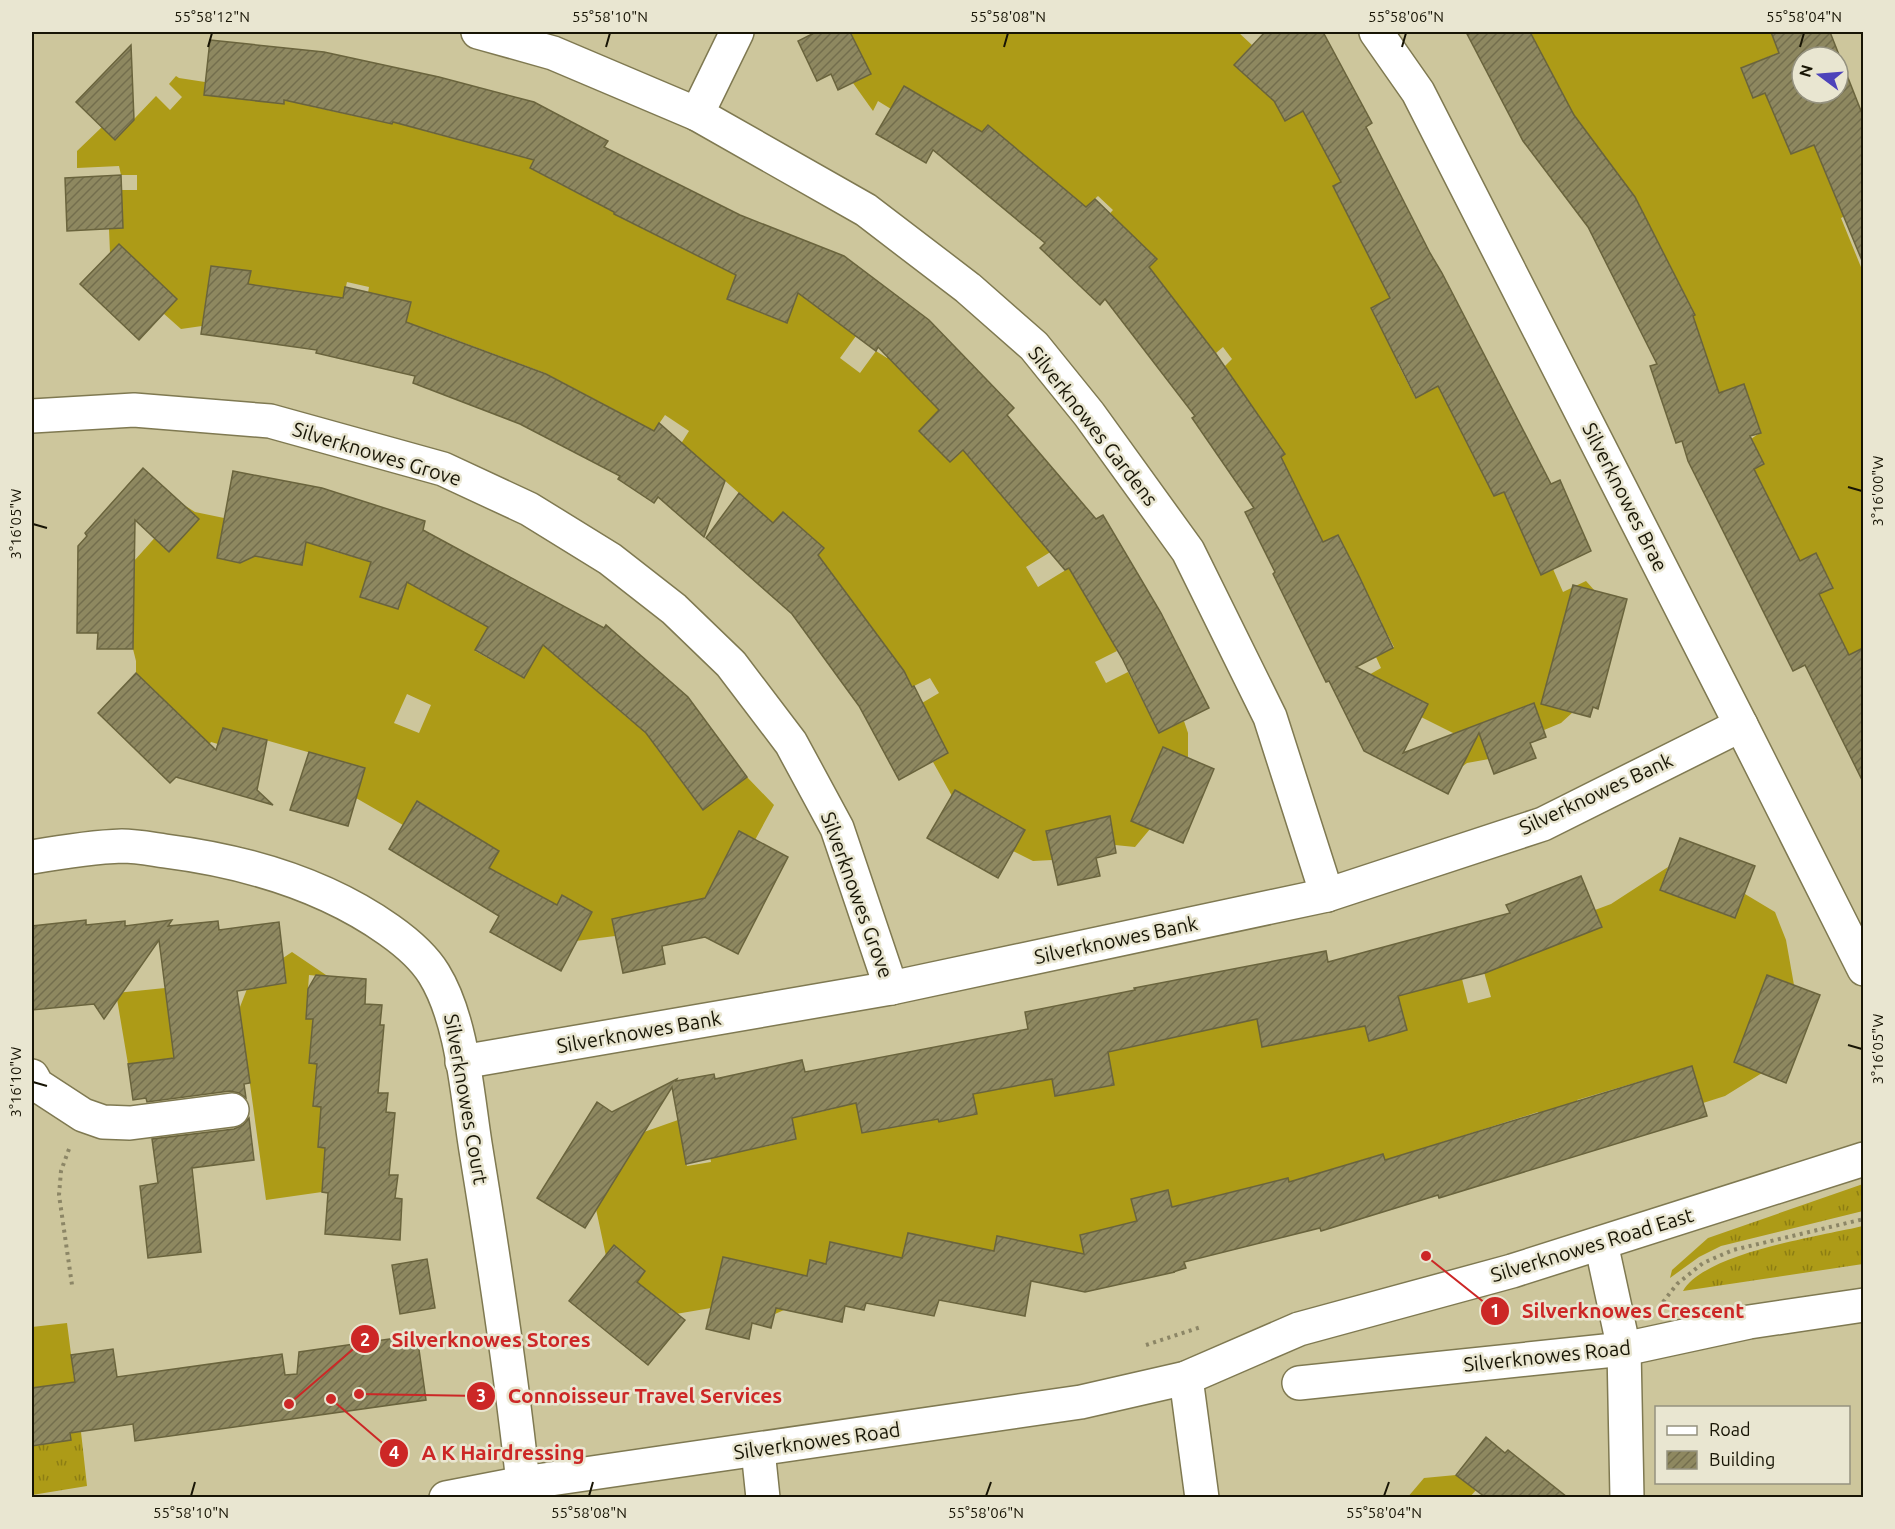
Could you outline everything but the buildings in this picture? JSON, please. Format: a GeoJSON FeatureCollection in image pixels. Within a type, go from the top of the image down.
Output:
{"type":"FeatureCollection","features":[{"type":"Feature","properties":{"kind":"street","name":"Silverknowes Gardens"},"geometry":{"type":"LineString","coordinates":[[478,32],[553,53],[697,114],[866,210],[969,288],[1034,346],[1089,414],[1188,551],[1270,717],[1327,895]]}},
{"type":"Feature","properties":{"kind":"street"},"geometry":{"type":"LineString","coordinates":[[697,114],[737,32]]}},
{"type":"Feature","properties":{"kind":"street","name":"Silverknowes Brae"},"geometry":{"type":"LineString","coordinates":[[1376,32],[1418,92],[1863,969]]}},
{"type":"Feature","properties":{"kind":"street","name":"Silverknowes Grove"},"geometry":{"type":"LineString","coordinates":[[32,416],[134,410],[270,421],[443,469],[529,509],[610,559],[674,609],[731,664],[791,743],[837,828],[891,988]]}},
{"type":"Feature","properties":{"kind":"street","name":"Silverknowes Bank"},"geometry":{"type":"LineString","coordinates":[[462,1062],[891,988],[1327,895],[1543,824],[1741,725]]}},
{"type":"Feature","properties":{"kind":"street","name":"Silverknowes Court"},"geometry":{"type":"LineString","coordinates":[[32,857],[75,850],[124,846],[190,854],[250,867],[320,892],[366,914],[410,946],[433,972],[449,1005],[462,1062],[511,1381],[523,1483]]}},
{"type":"Feature","properties":{"kind":"street"},"geometry":{"type":"LineString","coordinates":[[32,1076],[37,1085],[83,1115],[103,1122],[130,1123],[232,1110]]}},
{"type":"Feature","properties":{"kind":"street","name":"Silverknowes Road East"},"geometry":{"type":"LineString","coordinates":[[1186,1378],[1299,1329],[1501,1274],[1863,1159]]}},
{"type":"Feature","properties":{"kind":"street"},"geometry":{"type":"LineString","coordinates":[[1602,1243],[1624,1349],[1627,1497]]}},
{"type":"Feature","properties":{"kind":"street","name":"Silverknowes Road"},"geometry":{"type":"LineString","coordinates":[[1299,1383],[1624,1349],[1749,1322],[1863,1305]]}},
{"type":"Feature","properties":{"kind":"street"},"geometry":{"type":"LineString","coordinates":[[1186,1378],[1202,1497]]}},
{"type":"Feature","properties":{"kind":"street","name":"Silverknowes Road"},"geometry":{"type":"LineString","coordinates":[[446,1497],[523,1483],[1081,1402],[1186,1378]]}},
{"type":"Feature","properties":{"kind":"street"},"geometry":{"type":"LineString","coordinates":[[758,1450],[763,1497]]}},
{"type":"Feature","properties":{"kind":"path"},"geometry":{"type":"LineString","coordinates":[[72,1285],[59,1196],[61,1171],[83,1115]]}},
{"type":"Feature","properties":{"kind":"path"},"geometry":{"type":"LineString","coordinates":[[1662,1303],[1677,1284],[1703,1263],[1733,1250],[1863,1219]]}},
{"type":"Feature","properties":{"kind":"green space"},"geometry":{"type":"Polygon","coordinates":[[[850,32],[1238,32],[1252,45],[1234,65],[1273,98],[1285,121],[1303,111],[1324,149],[1367,169],[1333,186],[1392,297],[1371,309],[1389,343],[1419,353],[1398,364],[1415,397],[1450,379],[1449,407],[1494,496],[1513,487],[1509,503],[1528,545],[1553,569],[1563,592],[1586,581],[1595,591],[1573,712],[1561,723],[1544,730],[1533,703],[1476,725],[1489,759],[1467,763],[1463,766],[1446,757],[1457,735],[1421,717],[1428,704],[1367,676],[1381,668],[1376,657],[1394,647],[1386,632],[1369,640],[1382,623],[1338,535],[1323,542],[1296,487],[1263,469],[1284,454],[1224,367],[1232,359],[1223,347],[1216,353],[1100,224],[1113,210],[1098,196],[1086,207],[988,125],[969,148],[942,134],[953,115],[904,86],[891,109],[878,101],[873,111],[853,83],[871,74],[850,32]]]}},
{"type":"Feature","properties":{"kind":"green space"},"geometry":{"type":"Polygon","coordinates":[[[1530,32],[1771,32],[1780,52],[1741,68],[1753,97],[1790,83],[1790,105],[1800,105],[1814,145],[1861,190],[1863,207],[1841,218],[1863,272],[1863,655],[1861,650],[1829,666],[1844,646],[1819,594],[1833,587],[1816,554],[1784,569],[1791,543],[1754,469],[1751,439],[1761,432],[1744,384],[1719,393],[1703,348],[1661,332],[1695,314],[1640,207],[1568,108],[1530,32]]]}},
{"type":"Feature","properties":{"kind":"green space"},"geometry":{"type":"Polygon","coordinates":[[[176,76],[205,82],[204,95],[283,104],[285,90],[314,107],[392,124],[395,113],[425,131],[502,151],[536,156],[530,168],[579,194],[627,187],[614,214],[702,258],[745,252],[727,299],[786,323],[800,288],[822,310],[856,336],[840,358],[860,373],[876,351],[887,358],[909,330],[906,376],[939,410],[919,431],[950,462],[970,443],[1057,548],[1026,567],[1038,587],[1069,568],[1098,618],[1133,597],[1109,633],[1117,651],[1095,662],[1106,683],[1128,672],[1159,733],[1184,721],[1188,733],[1188,758],[1163,747],[1132,821],[1150,829],[1135,847],[1047,831],[1052,860],[1033,861],[1013,851],[1025,830],[955,790],[952,796],[933,762],[948,753],[922,703],[939,693],[930,678],[912,687],[798,578],[824,548],[783,512],[773,523],[723,479],[705,500],[677,450],[689,431],[665,415],[652,434],[628,417],[545,373],[432,331],[402,340],[411,302],[388,297],[366,305],[369,287],[347,282],[343,300],[248,284],[250,271],[211,266],[202,326],[181,329],[163,313],[176,299],[119,244],[110,253],[109,229],[123,228],[121,190],[137,190],[137,175],[121,175],[119,166],[77,168],[77,151],[102,127],[115,139],[156,96],[170,110],[182,97],[169,84],[176,76]]]}},
{"type":"Feature","properties":{"kind":"green space"},"geometry":{"type":"Polygon","coordinates":[[[184,505],[195,512],[224,518],[223,526],[226,527],[221,554],[230,561],[241,562],[248,559],[253,535],[263,537],[259,557],[302,565],[308,533],[333,551],[371,562],[398,609],[413,561],[430,595],[488,627],[475,651],[524,678],[545,640],[570,668],[630,720],[638,713],[662,740],[655,746],[703,810],[747,777],[774,805],[755,840],[739,832],[700,907],[703,935],[699,939],[674,905],[612,919],[615,936],[576,941],[587,922],[576,916],[562,896],[557,905],[517,883],[484,875],[499,851],[418,801],[403,825],[356,798],[364,768],[223,728],[218,744],[211,742],[189,773],[194,729],[136,673],[133,649],[134,586],[126,570],[184,505]],[[407,694],[394,723],[419,733],[431,705],[407,694]]]}},
{"type":"Feature","properties":{"kind":"green space"},"geometry":{"type":"Polygon","coordinates":[[[1668,867],[1660,890],[1734,918],[1745,894],[1775,912],[1786,940],[1794,985],[1767,975],[1734,1062],[1762,1073],[1725,1096],[1703,1103],[1692,1066],[1577,1100],[1586,1134],[1549,1146],[1538,1112],[1424,1148],[1393,1186],[1382,1154],[1306,1177],[1293,1200],[1288,1178],[1195,1201],[1180,1241],[1168,1191],[1132,1199],[1137,1221],[1081,1235],[1085,1255],[997,1236],[989,1277],[961,1285],[969,1246],[908,1233],[896,1289],[850,1247],[831,1242],[826,1264],[810,1261],[802,1302],[775,1314],[781,1284],[755,1264],[723,1257],[711,1308],[664,1316],[670,1308],[637,1282],[645,1271],[606,1256],[593,1195],[644,1132],[678,1120],[687,1166],[711,1162],[706,1130],[764,1147],[796,1139],[792,1118],[833,1109],[852,1084],[863,1133],[929,1120],[933,1093],[939,1121],[976,1114],[973,1094],[1009,1087],[1049,1064],[1055,1096],[1114,1085],[1108,1052],[1368,989],[1369,1040],[1407,1030],[1398,996],[1462,979],[1468,1003],[1491,997],[1484,972],[1602,927],[1595,910],[1611,904],[1668,867]]]}},
{"type":"Feature","properties":{"kind":"green space"},"geometry":{"type":"Polygon","coordinates":[[[292,952],[329,977],[309,975],[306,1018],[313,1019],[309,1063],[317,1064],[314,1106],[321,1107],[318,1147],[325,1148],[322,1192],[266,1200],[245,1048],[128,1064],[116,993],[165,988],[167,1003],[238,1012],[247,989],[272,985],[283,958],[292,952]]]}},
{"type":"Feature","properties":{"kind":"green space"},"geometry":{"type":"Polygon","coordinates":[[[1863,1184],[1863,1211],[1721,1246],[1699,1257],[1670,1278],[1672,1270],[1708,1238],[1863,1184]]]}},
{"type":"Feature","properties":{"kind":"green space"},"geometry":{"type":"Polygon","coordinates":[[[1863,1226],[1863,1264],[1683,1291],[1695,1278],[1714,1266],[1738,1256],[1863,1226]]]}},
{"type":"Feature","properties":{"kind":"green space"},"geometry":{"type":"Polygon","coordinates":[[[67,1323],[81,1432],[70,1433],[63,1384],[32,1388],[32,1327],[67,1323]]]}},
{"type":"Feature","properties":{"kind":"green space"},"geometry":{"type":"Polygon","coordinates":[[[81,1432],[87,1486],[32,1495],[32,1446],[71,1440],[70,1433],[81,1432]]]}},
{"type":"Feature","properties":{"kind":"green space"},"geometry":{"type":"Polygon","coordinates":[[[1456,1475],[1476,1490],[1470,1497],[1407,1498],[1424,1478],[1456,1475]]]}},
{"type":"Feature","properties":{"kind":"place","name":"Silverknowes Crescent"},"geometry":{"type":"Point","coordinates":[1426,1256]}},
{"type":"Feature","properties":{"kind":"place","name":"Connoisseur Travel Services"},"geometry":{"type":"Point","coordinates":[359,1394]}},
{"type":"Feature","properties":{"kind":"place","name":"A K Hairdressing"},"geometry":{"type":"Point","coordinates":[331,1399]}},
{"type":"Feature","properties":{"kind":"place","name":"Silverknowes Stores"},"geometry":{"type":"Point","coordinates":[289,1404]}}]}
